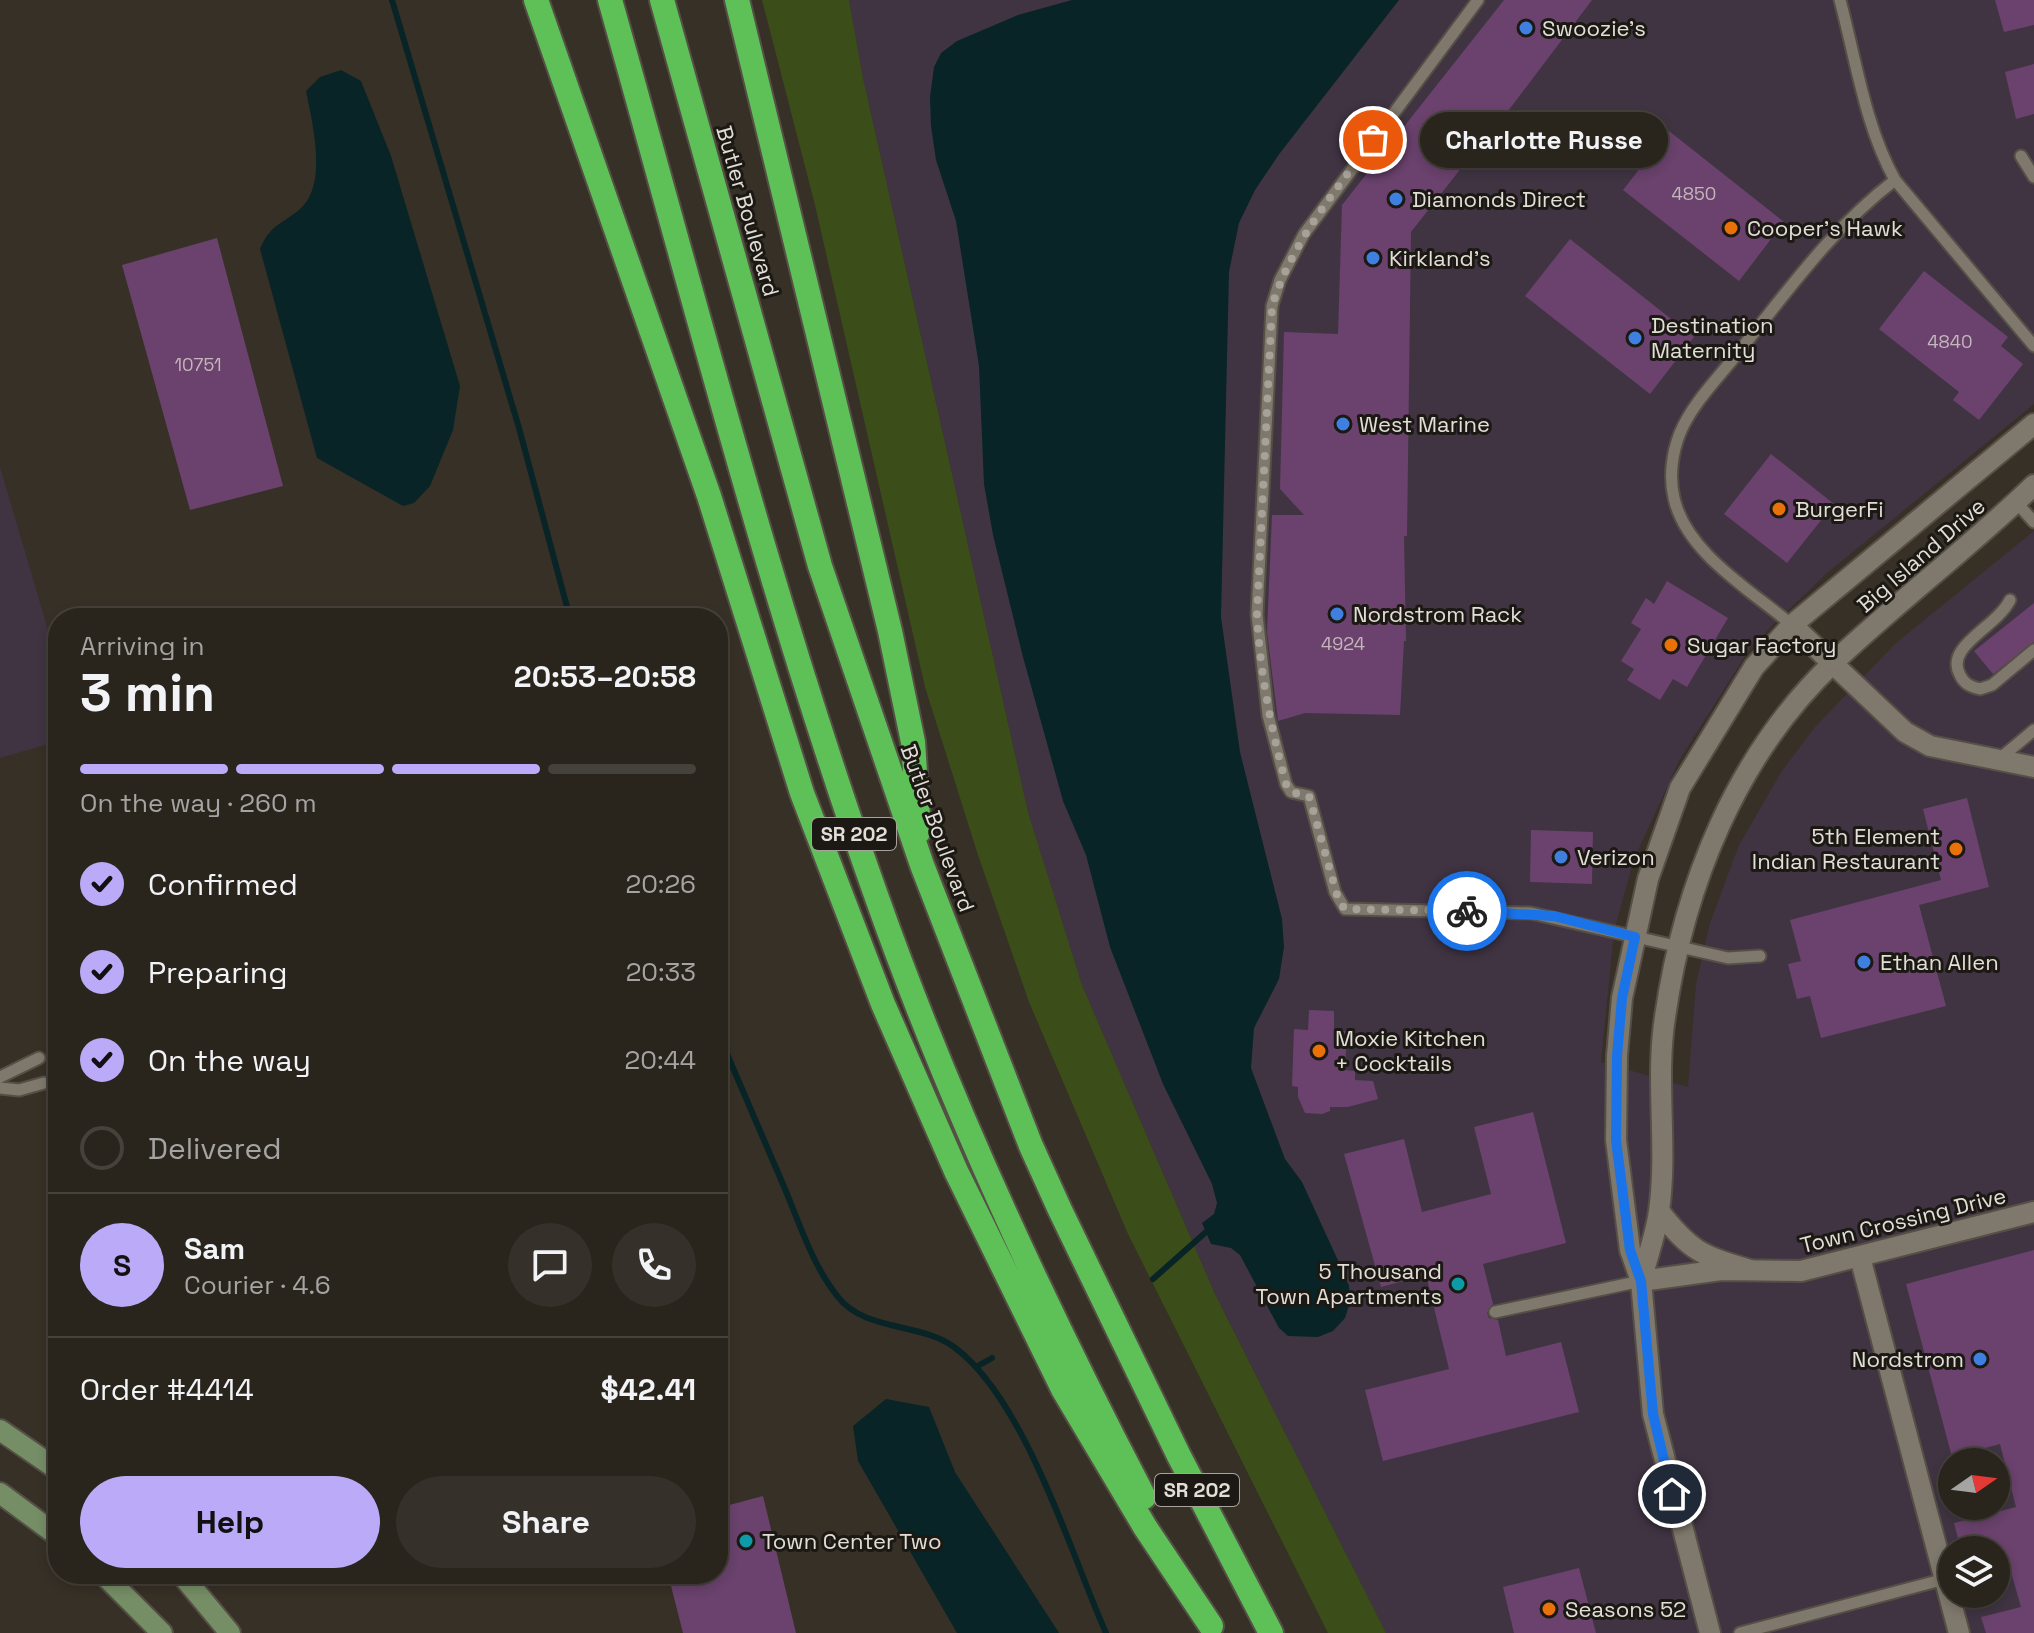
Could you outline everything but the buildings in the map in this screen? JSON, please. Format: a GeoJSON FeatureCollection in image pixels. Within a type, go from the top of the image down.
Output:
{"type":"FeatureCollection","features":[{"type":"Feature","properties":{"kind":"highway"},"geometry":{"type":"LineString","coordinates":[[536,0],[709,496],[802,793],[883,1004],[950,1157],[1063,1389],[1145,1527],[1213,1629]]}},
{"type":"Feature","properties":{"kind":"highway","name":"SR 202"},"geometry":{"type":"LineString","coordinates":[[610,0],[788,630],[878,903],[977,1149],[1040,1289],[1213,1629]]}},
{"type":"Feature","properties":{"kind":"highway","name":"Butler Boulevard"},"geometry":{"type":"LineString","coordinates":[[662,0],[820,566],[922,865],[1048,1185],[1179,1456],[1271,1633]]}},
{"type":"Feature","properties":{"kind":"highway"},"geometry":{"type":"LineString","coordinates":[[737,0],[850,461],[908,714],[922,865]]}},
{"type":"Feature","properties":{"kind":"main road"},"geometry":{"type":"LineString","coordinates":[[0,1430],[48,1463]]}},
{"type":"Feature","properties":{"kind":"main road"},"geometry":{"type":"LineString","coordinates":[[0,1493],[48,1529]]}},
{"type":"Feature","properties":{"kind":"main road"},"geometry":{"type":"LineString","coordinates":[[113,1584],[162,1633]]}},
{"type":"Feature","properties":{"kind":"main road"},"geometry":{"type":"LineString","coordinates":[[189,1584],[230,1633]]}},
{"type":"Feature","properties":{"kind":"street","name":"Big Island Drive"},"geometry":{"type":"LineString","coordinates":[[1710,1633],[1653,1414],[1641,1281],[1630,1250],[1616,1140],[1617,1056],[1622,998],[1648,879],[1680,788],[1754,667],[1792,625],[2034,424]]}},
{"type":"Feature","properties":{"kind":"street","name":"Big Island Drive"},"geometry":{"type":"LineString","coordinates":[[1641,1281],[1659,1211],[1659,1100],[1664,1020],[1677,946],[1702,864],[1743,780],[1782,720],[1833,663],[2034,485]]}},
{"type":"Feature","properties":{"kind":"street"},"geometry":{"type":"LineString","coordinates":[[1792,625],[1905,732],[1930,746],[2034,767]]}},
{"type":"Feature","properties":{"kind":"street"},"geometry":{"type":"LineString","coordinates":[[1659,1211],[1685,1244],[1707,1257],[1750,1270]]}},
{"type":"Feature","properties":{"kind":"street","name":"Town Crossing Drive"},"geometry":{"type":"LineString","coordinates":[[1641,1281],[1721,1270],[1801,1271],[2034,1212]]}},
{"type":"Feature","properties":{"kind":"street"},"geometry":{"type":"LineString","coordinates":[[1860,1257],[1938,1552]]}},
{"type":"Feature","properties":{"kind":"street"},"geometry":{"type":"LineString","coordinates":[[1953,1608],[1959,1633]]}},
{"type":"Feature","properties":{"kind":"lane"},"geometry":{"type":"LineString","coordinates":[[1478,0],[1304,234],[1280,280],[1272,306],[1257,615],[1268,715],[1286,784],[1291,792],[1309,796],[1335,892],[1345,909],[1531,913],[1728,958],[1760,956]]}},
{"type":"Feature","properties":{"kind":"lane"},"geometry":{"type":"LineString","coordinates":[[1840,0],[1876,138],[1895,180],[2034,346]]}},
{"type":"Feature","properties":{"kind":"lane"},"geometry":{"type":"LineString","coordinates":[[2021,156],[2034,177]]}},
{"type":"Feature","properties":{"kind":"lane"},"geometry":{"type":"LineString","coordinates":[[1792,625],[1718,564],[1684,525],[1674,499],[1673,454],[1681,430],[1701,399],[1814,256],[1842,224],[1895,180]]}},
{"type":"Feature","properties":{"kind":"lane"},"geometry":{"type":"LineString","coordinates":[[2016,502],[2034,522]]}},
{"type":"Feature","properties":{"kind":"lane"},"geometry":{"type":"LineString","coordinates":[[2010,600],[2002,616],[1963,646],[1956,656],[1956,668],[1962,680],[1980,689],[1992,685],[2034,650]]}},
{"type":"Feature","properties":{"kind":"lane"},"geometry":{"type":"LineString","coordinates":[[1998,760],[2034,730]]}},
{"type":"Feature","properties":{"kind":"lane"},"geometry":{"type":"LineString","coordinates":[[0,1077],[39,1058]]}},
{"type":"Feature","properties":{"kind":"lane"},"geometry":{"type":"LineString","coordinates":[[0,1088],[19,1090],[44,1083]]}},
{"type":"Feature","properties":{"kind":"lane"},"geometry":{"type":"LineString","coordinates":[[1495,1312],[1641,1281]]}},
{"type":"Feature","properties":{"kind":"lane"},"geometry":{"type":"LineString","coordinates":[[1740,1633],[1938,1581]]}},
{"type":"Feature","properties":{"kind":"shaded area"},"geometry":{"type":"Polygon","coordinates":[[[849,0],[2034,0],[2034,404],[1827,573],[1752,645],[1680,759],[1634,859],[1614,931],[1601,1062],[1688,1087],[1696,984],[1710,923],[1739,845],[1782,771],[1815,727],[1896,643],[2034,531],[2034,1633],[1386,1633],[1215,1294],[1082,985],[1028,812],[863,78],[849,0]]]}},
{"type":"Feature","properties":{"kind":"shaded area"},"geometry":{"type":"Polygon","coordinates":[[[0,467],[48,630],[48,744],[0,758],[0,467]]]}},
{"type":"Feature","properties":{"kind":"green space"},"geometry":{"type":"Polygon","coordinates":[[[762,0],[849,0],[863,78],[1028,812],[1082,985],[1215,1294],[1386,1633],[1328,1633],[1128,1234],[1029,1002],[925,687],[815,205],[762,0]]]}},
{"type":"Feature","properties":{"kind":"water"},"geometry":{"type":"Polygon","coordinates":[[[1072,0],[1399,0],[1280,153],[1255,190],[1239,223],[1229,272],[1221,617],[1240,752],[1282,919],[1284,947],[1279,979],[1254,1028],[1251,1068],[1285,1159],[1302,1182],[1349,1286],[1350,1302],[1345,1318],[1333,1331],[1318,1337],[1288,1336],[1279,1328],[1240,1255],[1231,1248],[1211,1244],[1202,1223],[1214,1214],[1217,1203],[1212,1184],[1163,1084],[1110,947],[1086,855],[1063,801],[993,535],[984,484],[979,366],[956,221],[936,160],[931,126],[930,97],[934,67],[941,53],[957,41],[1018,15],[1072,0]]]}},
{"type":"Feature","properties":{"kind":"water"},"geometry":{"type":"Polygon","coordinates":[[[341,70],[361,81],[391,156],[460,386],[453,430],[430,486],[414,503],[403,506],[317,458],[260,249],[269,233],[303,206],[310,195],[316,150],[306,91],[320,77],[341,70]]]}},
{"type":"Feature","properties":{"kind":"water"},"geometry":{"type":"Polygon","coordinates":[[[886,1399],[929,1407],[955,1472],[1059,1633],[957,1633],[858,1461],[853,1426],[886,1399]]]}},
{"type":"Feature","properties":{"kind":"waterway"},"geometry":{"type":"LineString","coordinates":[[392,0],[519,428],[567,608]]}},
{"type":"Feature","properties":{"kind":"waterway"},"geometry":{"type":"LineString","coordinates":[[728,1056],[808,1245],[829,1285],[849,1308],[863,1316],[941,1339],[979,1371],[1003,1402],[1024,1439],[1106,1633]]}},
{"type":"Feature","properties":{"kind":"waterway"},"geometry":{"type":"LineString","coordinates":[[1153,1279],[1206,1232]]}},
{"type":"Feature","properties":{"kind":"waterway"},"geometry":{"type":"LineString","coordinates":[[976,1367],[992,1358]]}},
{"type":"Feature","properties":{"kind":"way so far"},"geometry":{"type":"LineString","coordinates":[[1373,140],[1304,234],[1280,280],[1272,306],[1257,615],[1260,653],[1268,715],[1286,784],[1291,792],[1309,796],[1339,902],[1345,909],[1467,911]]}},
{"type":"Feature","properties":{"kind":"place","name":"Swoozie's"},"geometry":{"type":"Point","coordinates":[1526,28]}},
{"type":"Feature","properties":{"kind":"place","name":"Charlotte Russe"},"geometry":{"type":"Point","coordinates":[1373,140]}},
{"type":"Feature","properties":{"kind":"place","name":"Diamonds Direct"},"geometry":{"type":"Point","coordinates":[1396,199]}},
{"type":"Feature","properties":{"kind":"place","name":"Cooper's Hawk"},"geometry":{"type":"Point","coordinates":[1731,228]}},
{"type":"Feature","properties":{"kind":"place","name":"Kirkland's"},"geometry":{"type":"Point","coordinates":[1373,258]}},
{"type":"Feature","properties":{"kind":"place","name":"Destination Maternity"},"geometry":{"type":"Point","coordinates":[1635,338]}},
{"type":"Feature","properties":{"kind":"place","name":"West Marine"},"geometry":{"type":"Point","coordinates":[1343,424]}},
{"type":"Feature","properties":{"kind":"place","name":"BurgerFi"},"geometry":{"type":"Point","coordinates":[1779,509]}},
{"type":"Feature","properties":{"kind":"place","name":"Nordstrom Rack"},"geometry":{"type":"Point","coordinates":[1337,614]}},
{"type":"Feature","properties":{"kind":"place","name":"Sugar Factory"},"geometry":{"type":"Point","coordinates":[1671,645]}},
{"type":"Feature","properties":{"kind":"place","name":"5th Element Indian Restaurant"},"geometry":{"type":"Point","coordinates":[1956,849]}},
{"type":"Feature","properties":{"kind":"place","name":"Verizon"},"geometry":{"type":"Point","coordinates":[1561,857]}},
{"type":"Feature","properties":{"kind":"place","name":"Ethan Allen"},"geometry":{"type":"Point","coordinates":[1864,962]}},
{"type":"Feature","properties":{"kind":"place","name":"Moxie Kitchen + Cocktails"},"geometry":{"type":"Point","coordinates":[1319,1051]}},
{"type":"Feature","properties":{"kind":"place","name":"5 Thousand Town Apartments"},"geometry":{"type":"Point","coordinates":[1458,1284]}},
{"type":"Feature","properties":{"kind":"place","name":"Nordstrom"},"geometry":{"type":"Point","coordinates":[1980,1359]}},
{"type":"Feature","properties":{"kind":"place","name":"Town Center Two"},"geometry":{"type":"Point","coordinates":[746,1541]}},
{"type":"Feature","properties":{"kind":"place","name":"Seasons 52"},"geometry":{"type":"Point","coordinates":[1549,1609]}},
{"type":"Feature","properties":{"kind":"route"},"geometry":{"type":"LineString","coordinates":[[1467,911],[1554,916],[1635,937],[1622,998],[1617,1056],[1616,1140],[1630,1250],[1641,1281],[1644,1341],[1653,1414],[1672,1494]]}}]}
